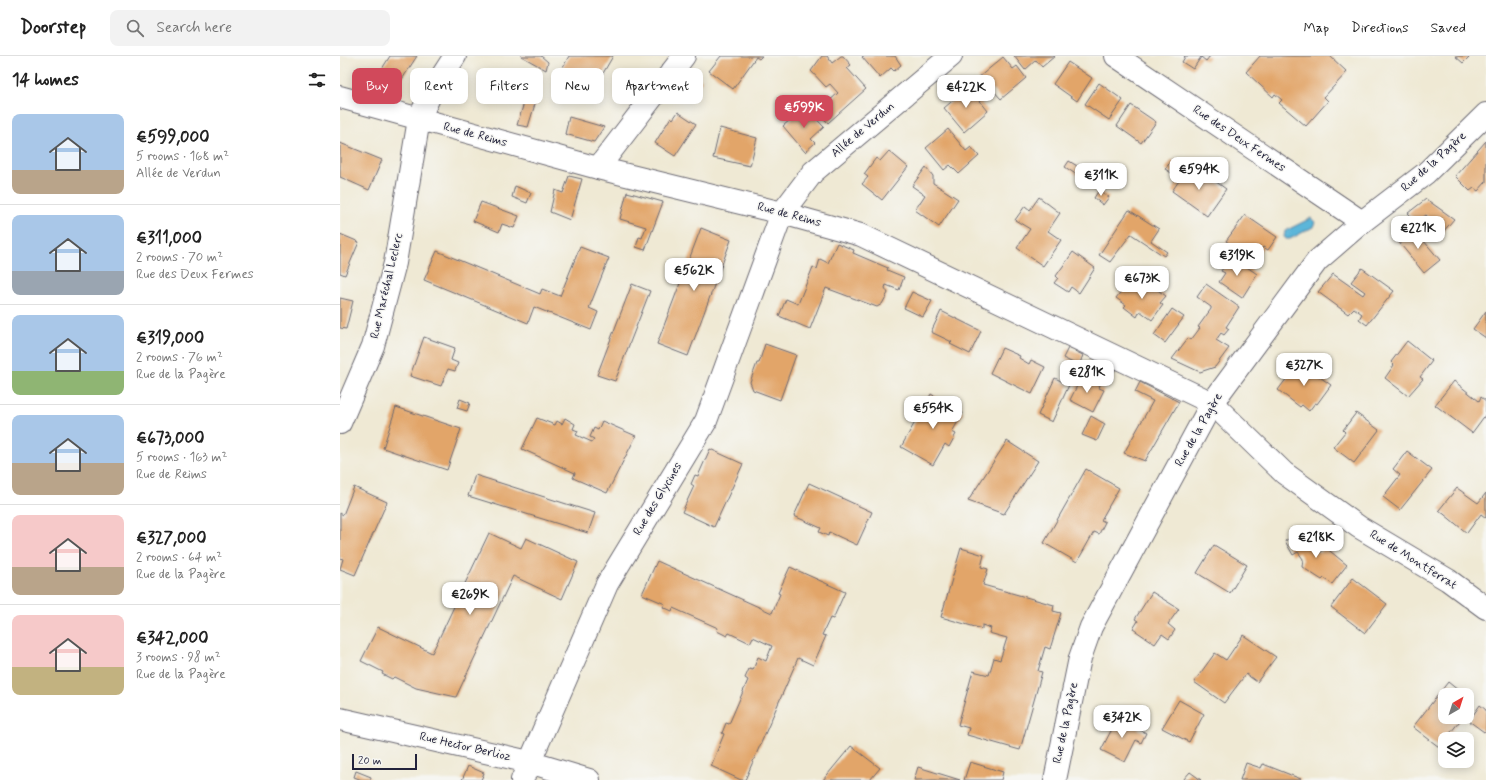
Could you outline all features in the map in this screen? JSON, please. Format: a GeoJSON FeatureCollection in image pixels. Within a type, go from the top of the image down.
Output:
{"type":"FeatureCollection","features":[{"type":"Feature","properties":{"kind":"street","name":"Rue Maréchal Leclerc"},"geometry":{"type":"LineString","coordinates":[[340,424],[373,346],[395,264],[419,120],[430,93],[455,56]]}},
{"type":"Feature","properties":{"kind":"street"},"geometry":{"type":"LineString","coordinates":[[598,168],[684,56]]}},
{"type":"Feature","properties":{"kind":"street","name":"Allée de Verdun"},"geometry":{"type":"LineString","coordinates":[[782,213],[813,172],[951,56]]}},
{"type":"Feature","properties":{"kind":"street","name":"Rue des Deux Fermes"},"geometry":{"type":"LineString","coordinates":[[1116,56],[1362,222]]}},
{"type":"Feature","properties":{"kind":"street","name":"Rue de Reims"},"geometry":{"type":"LineString","coordinates":[[340,97],[419,120],[598,168],[782,213],[861,235],[1212,402]]}},
{"type":"Feature","properties":{"kind":"street","name":"Rue de la Pagère"},"geometry":{"type":"LineString","coordinates":[[1055,780],[1080,658],[1091,627],[1212,402],[1317,261],[1362,222],[1426,173],[1486,114]]}},
{"type":"Feature","properties":{"kind":"street","name":"Rue des Glycines"},"geometry":{"type":"LineString","coordinates":[[526,771],[607,584],[706,421],[782,213]]}},
{"type":"Feature","properties":{"kind":"street","name":"Rue de Montferrat"},"geometry":{"type":"LineString","coordinates":[[1212,402],[1284,473],[1359,527],[1448,580],[1486,608]]}},
{"type":"Feature","properties":{"kind":"street","name":"Rue Hector Berlioz"},"geometry":{"type":"LineString","coordinates":[[340,719],[526,771],[588,780]]}},
{"type":"Feature","properties":{"kind":"water"},"geometry":{"type":"Polygon","coordinates":[[[1311,218],[1315,222],[1313,227],[1290,239],[1286,239],[1284,237],[1285,231],[1311,218]]]}},
{"type":"Feature","properties":{"kind":"building"},"geometry":{"type":"Polygon","coordinates":[[[390,56],[417,56],[402,79],[402,68],[382,68],[390,56]]]}},
{"type":"Feature","properties":{"kind":"building"},"geometry":{"type":"Polygon","coordinates":[[[521,56],[541,56],[548,62],[546,70],[521,56]]]}},
{"type":"Feature","properties":{"kind":"building"},"geometry":{"type":"Polygon","coordinates":[[[569,56],[613,56],[604,72],[604,68],[562,68],[569,56]]]}},
{"type":"Feature","properties":{"kind":"building"},"geometry":{"type":"Polygon","coordinates":[[[721,56],[762,56],[759,59],[756,57],[733,89],[709,71],[721,56]]]}},
{"type":"Feature","properties":{"kind":"building"},"geometry":{"type":"Polygon","coordinates":[[[822,56],[827,56],[832,63],[843,56],[851,65],[847,68],[866,89],[828,123],[814,107],[822,99],[826,104],[838,93],[830,84],[826,87],[811,71],[822,56]]]}},
{"type":"Feature","properties":{"kind":"building"},"geometry":{"type":"Polygon","coordinates":[[[895,56],[901,65],[894,71],[891,68],[880,78],[862,57],[895,56]]]}},
{"type":"Feature","properties":{"kind":"building"},"geometry":{"type":"Polygon","coordinates":[[[1014,56],[1055,56],[1042,67],[1036,60],[1025,70],[1014,56]]]}},
{"type":"Feature","properties":{"kind":"building"},"geometry":{"type":"Polygon","coordinates":[[[1184,56],[1210,56],[1206,61],[1201,57],[1193,69],[1182,62],[1185,57],[1184,56]]]}},
{"type":"Feature","properties":{"kind":"building"},"geometry":{"type":"Polygon","coordinates":[[[1260,56],[1330,56],[1347,72],[1324,97],[1328,101],[1306,126],[1279,103],[1282,100],[1275,94],[1273,97],[1246,72],[1260,56]]]}},
{"type":"Feature","properties":{"kind":"building"},"geometry":{"type":"Polygon","coordinates":[[[1455,56],[1470,56],[1463,63],[1455,56]]]}},
{"type":"Feature","properties":{"kind":"building"},"geometry":{"type":"Polygon","coordinates":[[[1003,57],[1013,69],[1017,66],[1026,78],[1001,99],[991,88],[989,90],[978,78],[1003,57]]]}},
{"type":"Feature","properties":{"kind":"building"},"geometry":{"type":"Polygon","coordinates":[[[1068,62],[1092,78],[1077,101],[1053,84],[1068,62]]]}},
{"type":"Feature","properties":{"kind":"building"},"geometry":{"type":"Polygon","coordinates":[[[1099,83],[1123,100],[1109,120],[1085,104],[1099,83]]]}},
{"type":"Feature","properties":{"kind":"building"},"geometry":{"type":"Polygon","coordinates":[[[969,87],[988,111],[964,132],[944,108],[969,87]]]}},
{"type":"Feature","properties":{"kind":"building"},"geometry":{"type":"Polygon","coordinates":[[[524,104],[535,104],[528,127],[517,125],[524,104]]]}},
{"type":"Feature","properties":{"kind":"building"},"geometry":{"type":"Polygon","coordinates":[[[1131,105],[1156,122],[1141,143],[1117,126],[1131,105]]]}},
{"type":"Feature","properties":{"kind":"building"},"geometry":{"type":"Polygon","coordinates":[[[805,107],[824,127],[811,139],[815,143],[805,152],[783,126],[805,107]]]}},
{"type":"Feature","properties":{"kind":"building"},"geometry":{"type":"Polygon","coordinates":[[[678,112],[696,124],[675,156],[655,143],[671,117],[673,119],[678,112]]]}},
{"type":"Feature","properties":{"kind":"building"},"geometry":{"type":"Polygon","coordinates":[[[569,117],[604,127],[594,142],[565,134],[569,117]]]}},
{"type":"Feature","properties":{"kind":"building"},"geometry":{"type":"Polygon","coordinates":[[[720,128],[757,138],[750,166],[713,158],[720,128]]]}},
{"type":"Feature","properties":{"kind":"building"},"geometry":{"type":"Polygon","coordinates":[[[948,129],[966,151],[971,147],[979,156],[959,174],[950,165],[944,170],[926,148],[948,129]]]}},
{"type":"Feature","properties":{"kind":"building"},"geometry":{"type":"Polygon","coordinates":[[[1486,141],[1486,182],[1478,191],[1474,188],[1470,191],[1455,176],[1486,141]]]}},
{"type":"Feature","properties":{"kind":"building"},"geometry":{"type":"Polygon","coordinates":[[[340,143],[382,160],[369,190],[340,177],[340,143]]]}},
{"type":"Feature","properties":{"kind":"building"},"geometry":{"type":"Polygon","coordinates":[[[889,151],[908,167],[882,200],[862,184],[868,177],[864,174],[876,158],[880,161],[889,151]]]}},
{"type":"Feature","properties":{"kind":"building"},"geometry":{"type":"Polygon","coordinates":[[[1172,160],[1180,164],[1173,174],[1165,169],[1172,160]]]}},
{"type":"Feature","properties":{"kind":"building"},"geometry":{"type":"Polygon","coordinates":[[[1069,161],[1082,169],[1077,175],[1065,167],[1069,161]]]}},
{"type":"Feature","properties":{"kind":"building"},"geometry":{"type":"Polygon","coordinates":[[[926,167],[933,176],[933,183],[958,199],[939,227],[915,210],[925,195],[912,186],[926,167]]]}},
{"type":"Feature","properties":{"kind":"building"},"geometry":{"type":"Polygon","coordinates":[[[1197,168],[1226,189],[1207,216],[1172,191],[1185,172],[1191,176],[1197,168]]]}},
{"type":"Feature","properties":{"kind":"building"},"geometry":{"type":"Polygon","coordinates":[[[569,176],[582,179],[570,220],[550,212],[555,190],[563,193],[569,176]]]}},
{"type":"Feature","properties":{"kind":"building"},"geometry":{"type":"Polygon","coordinates":[[[515,186],[531,193],[527,203],[512,197],[515,186]]]}},
{"type":"Feature","properties":{"kind":"building"},"geometry":{"type":"Polygon","coordinates":[[[1099,190],[1109,197],[1103,205],[1094,198],[1099,190]]]}},
{"type":"Feature","properties":{"kind":"building"},"geometry":{"type":"Polygon","coordinates":[[[627,192],[663,202],[645,250],[636,247],[639,237],[642,238],[646,227],[620,219],[627,192]]]}},
{"type":"Feature","properties":{"kind":"building"},"geometry":{"type":"Polygon","coordinates":[[[1039,197],[1060,213],[1048,231],[1061,240],[1043,266],[1017,248],[1030,229],[1015,220],[1025,206],[1030,210],[1039,197]]]}},
{"type":"Feature","properties":{"kind":"building"},"geometry":{"type":"Polygon","coordinates":[[[1426,199],[1454,219],[1443,232],[1426,215],[1417,222],[1408,213],[1426,199]]]}},
{"type":"Feature","properties":{"kind":"building"},"geometry":{"type":"Polygon","coordinates":[[[481,202],[519,216],[514,228],[502,224],[499,232],[473,221],[481,202]]]}},
{"type":"Feature","properties":{"kind":"building"},"geometry":{"type":"Polygon","coordinates":[[[1129,210],[1159,229],[1151,241],[1167,252],[1164,256],[1131,234],[1110,262],[1099,255],[1129,210]]]}},
{"type":"Feature","properties":{"kind":"building"},"geometry":{"type":"Polygon","coordinates":[[[1245,215],[1277,237],[1268,250],[1263,247],[1253,261],[1226,241],[1245,215]]]}},
{"type":"Feature","properties":{"kind":"building"},"geometry":{"type":"Polygon","coordinates":[[[1412,227],[1440,260],[1424,273],[1397,240],[1412,227]]]}},
{"type":"Feature","properties":{"kind":"building"},"geometry":{"type":"Polygon","coordinates":[[[701,228],[731,240],[688,356],[657,344],[701,228]]]}},
{"type":"Feature","properties":{"kind":"building"},"geometry":{"type":"Polygon","coordinates":[[[340,234],[359,242],[345,275],[340,273],[340,234]]]}},
{"type":"Feature","properties":{"kind":"building"},"geometry":{"type":"Polygon","coordinates":[[[837,243],[854,250],[853,253],[888,268],[887,270],[904,277],[899,290],[886,285],[885,288],[888,293],[882,304],[877,307],[826,288],[810,329],[779,316],[786,299],[798,304],[813,267],[817,269],[820,259],[828,263],[837,243]]]}},
{"type":"Feature","properties":{"kind":"building"},"geometry":{"type":"Polygon","coordinates":[[[580,247],[609,258],[589,308],[598,312],[591,330],[534,307],[528,323],[424,280],[437,251],[540,294],[542,289],[560,296],[580,247]]]}},
{"type":"Feature","properties":{"kind":"building"},"geometry":{"type":"Polygon","coordinates":[[[1073,252],[1095,268],[1079,293],[1071,287],[1068,292],[1054,283],[1058,278],[1056,276],[1073,252]]]}},
{"type":"Feature","properties":{"kind":"building"},"geometry":{"type":"Polygon","coordinates":[[[1231,256],[1257,274],[1242,298],[1219,282],[1225,273],[1221,271],[1231,256]]]}},
{"type":"Feature","properties":{"kind":"building"},"geometry":{"type":"Polygon","coordinates":[[[1362,268],[1394,291],[1367,325],[1359,319],[1362,314],[1354,308],[1348,314],[1318,292],[1333,274],[1363,295],[1365,292],[1351,282],[1362,268]]]}},
{"type":"Feature","properties":{"kind":"building"},"geometry":{"type":"Polygon","coordinates":[[[1128,282],[1138,289],[1139,287],[1143,290],[1148,283],[1166,296],[1160,303],[1163,305],[1152,320],[1140,311],[1137,317],[1124,307],[1126,305],[1116,298],[1128,282]]]}},
{"type":"Feature","properties":{"kind":"building"},"geometry":{"type":"Polygon","coordinates":[[[632,284],[650,291],[615,381],[597,375],[632,284]]]}},
{"type":"Feature","properties":{"kind":"building"},"geometry":{"type":"Polygon","coordinates":[[[1206,284],[1239,307],[1226,327],[1229,329],[1224,335],[1221,333],[1216,340],[1229,348],[1215,367],[1200,372],[1172,359],[1188,338],[1191,340],[1211,309],[1211,307],[1197,297],[1206,284]]]}},
{"type":"Feature","properties":{"kind":"building"},"geometry":{"type":"Polygon","coordinates":[[[912,292],[932,301],[923,317],[904,308],[912,292]]]}},
{"type":"Feature","properties":{"kind":"building"},"geometry":{"type":"Polygon","coordinates":[[[340,298],[353,301],[346,329],[340,328],[340,298]]]}},
{"type":"Feature","properties":{"kind":"building"},"geometry":{"type":"Polygon","coordinates":[[[1172,309],[1184,317],[1165,343],[1154,335],[1172,309]]]}},
{"type":"Feature","properties":{"kind":"building"},"geometry":{"type":"Polygon","coordinates":[[[941,311],[981,331],[970,354],[950,344],[952,342],[931,332],[941,311]]]}},
{"type":"Feature","properties":{"kind":"building"},"geometry":{"type":"Polygon","coordinates":[[[1486,311],[1486,338],[1473,329],[1486,311]]]}},
{"type":"Feature","properties":{"kind":"building"},"geometry":{"type":"Polygon","coordinates":[[[424,337],[455,348],[451,360],[458,363],[455,371],[448,369],[441,386],[410,376],[424,337]]]}},
{"type":"Feature","properties":{"kind":"building"},"geometry":{"type":"Polygon","coordinates":[[[1407,341],[1432,361],[1420,377],[1423,379],[1408,396],[1385,378],[1394,365],[1391,362],[1407,341]]]}},
{"type":"Feature","properties":{"kind":"building"},"geometry":{"type":"Polygon","coordinates":[[[765,344],[796,355],[780,400],[753,390],[750,382],[757,363],[759,363],[765,344]]]}},
{"type":"Feature","properties":{"kind":"building"},"geometry":{"type":"Polygon","coordinates":[[[1002,348],[1020,356],[1019,358],[1029,364],[1031,360],[1045,367],[1032,394],[990,373],[1002,348]]]}},
{"type":"Feature","properties":{"kind":"building"},"geometry":{"type":"Polygon","coordinates":[[[1068,348],[1083,355],[1079,366],[1063,358],[1068,348]]]}},
{"type":"Feature","properties":{"kind":"building"},"geometry":{"type":"Polygon","coordinates":[[[1299,362],[1331,385],[1317,404],[1315,403],[1309,411],[1302,405],[1300,407],[1278,390],[1299,362]]]}},
{"type":"Feature","properties":{"kind":"building"},"geometry":{"type":"Polygon","coordinates":[[[1107,366],[1115,370],[1109,380],[1102,376],[1107,366]]]}},
{"type":"Feature","properties":{"kind":"building"},"geometry":{"type":"Polygon","coordinates":[[[1082,376],[1100,385],[1099,388],[1104,390],[1093,412],[1070,400],[1082,376]]]}},
{"type":"Feature","properties":{"kind":"building"},"geometry":{"type":"Polygon","coordinates":[[[1055,378],[1069,385],[1052,422],[1038,415],[1055,378]]]}},
{"type":"Feature","properties":{"kind":"building"},"geometry":{"type":"Polygon","coordinates":[[[1454,381],[1479,401],[1481,397],[1486,401],[1486,414],[1472,433],[1435,405],[1454,381]]]}},
{"type":"Feature","properties":{"kind":"building"},"geometry":{"type":"Polygon","coordinates":[[[1140,382],[1179,402],[1145,461],[1124,453],[1153,401],[1135,392],[1140,382]]]}},
{"type":"Feature","properties":{"kind":"building"},"geometry":{"type":"Polygon","coordinates":[[[931,394],[963,413],[952,432],[956,434],[949,447],[945,444],[933,465],[901,447],[931,394]]]}},
{"type":"Feature","properties":{"kind":"building"},"geometry":{"type":"Polygon","coordinates":[[[460,399],[470,403],[467,411],[457,408],[460,399]]]}},
{"type":"Feature","properties":{"kind":"building"},"geometry":{"type":"Polygon","coordinates":[[[396,407],[461,429],[447,470],[383,448],[396,407]]]}},
{"type":"Feature","properties":{"kind":"building"},"geometry":{"type":"Polygon","coordinates":[[[1356,413],[1379,430],[1354,463],[1333,447],[1345,432],[1343,430],[1356,413]]]}},
{"type":"Feature","properties":{"kind":"building"},"geometry":{"type":"Polygon","coordinates":[[[1091,416],[1105,424],[1097,441],[1082,435],[1091,416]]]}},
{"type":"Feature","properties":{"kind":"building"},"geometry":{"type":"Polygon","coordinates":[[[537,418],[555,425],[557,421],[562,424],[565,418],[575,424],[573,429],[578,431],[576,435],[592,442],[594,439],[590,437],[594,428],[598,430],[602,421],[636,436],[607,493],[573,478],[575,473],[522,449],[537,418]]]}},
{"type":"Feature","properties":{"kind":"building"},"geometry":{"type":"Polygon","coordinates":[[[1007,441],[1038,461],[1004,514],[968,501],[1007,441]]]}},
{"type":"Feature","properties":{"kind":"building"},"geometry":{"type":"Polygon","coordinates":[[[710,449],[743,464],[714,527],[682,512],[694,486],[691,484],[695,475],[698,476],[710,449]]]}},
{"type":"Feature","properties":{"kind":"building"},"geometry":{"type":"Polygon","coordinates":[[[1407,451],[1432,470],[1400,510],[1383,497],[1400,475],[1393,469],[1407,451]]]}},
{"type":"Feature","properties":{"kind":"building"},"geometry":{"type":"Polygon","coordinates":[[[1086,469],[1119,488],[1101,520],[1105,522],[1099,534],[1094,532],[1077,562],[1044,543],[1086,469]]]}},
{"type":"Feature","properties":{"kind":"building"},"geometry":{"type":"Polygon","coordinates":[[[475,475],[595,513],[588,533],[468,496],[475,475]]]}},
{"type":"Feature","properties":{"kind":"building"},"geometry":{"type":"Polygon","coordinates":[[[809,483],[872,512],[857,545],[829,532],[828,536],[819,532],[821,528],[794,516],[809,483]]]}},
{"type":"Feature","properties":{"kind":"building"},"geometry":{"type":"Polygon","coordinates":[[[354,487],[387,502],[355,575],[340,569],[343,559],[340,558],[340,513],[343,515],[354,487]]]}},
{"type":"Feature","properties":{"kind":"building"},"geometry":{"type":"Polygon","coordinates":[[[1457,488],[1478,503],[1486,493],[1486,518],[1481,514],[1467,533],[1439,510],[1457,488]]]}},
{"type":"Feature","properties":{"kind":"building"},"geometry":{"type":"Polygon","coordinates":[[[1302,531],[1312,547],[1320,553],[1325,547],[1347,565],[1332,584],[1324,578],[1322,580],[1302,567],[1303,559],[1298,552],[1293,555],[1285,541],[1302,531]]]}},
{"type":"Feature","properties":{"kind":"building"},"geometry":{"type":"Polygon","coordinates":[[[489,533],[521,548],[526,538],[578,562],[562,599],[513,576],[456,697],[416,688],[394,677],[392,679],[382,674],[383,672],[361,661],[378,627],[432,653],[489,533]]]}},
{"type":"Feature","properties":{"kind":"building"},"geometry":{"type":"Polygon","coordinates":[[[1214,545],[1247,565],[1230,593],[1197,573],[1214,545]]]}},
{"type":"Feature","properties":{"kind":"building"},"geometry":{"type":"Polygon","coordinates":[[[961,548],[984,555],[981,567],[988,569],[983,585],[1054,605],[1053,611],[1061,613],[1050,649],[1045,647],[1038,671],[1042,672],[1020,750],[967,735],[969,728],[958,725],[973,671],[989,675],[994,658],[1000,660],[1007,638],[989,633],[991,628],[982,625],[982,629],[941,617],[961,548]]]}},
{"type":"Feature","properties":{"kind":"building"},"geometry":{"type":"Polygon","coordinates":[[[657,561],[772,613],[780,594],[778,593],[790,567],[845,592],[833,619],[830,618],[822,635],[826,636],[813,665],[798,658],[745,780],[741,780],[711,766],[724,734],[722,733],[726,723],[729,724],[748,680],[745,678],[749,669],[753,670],[758,657],[766,661],[772,646],[753,637],[750,643],[729,633],[727,636],[717,631],[718,628],[673,608],[672,611],[663,607],[665,604],[642,594],[657,561]]]}},
{"type":"Feature","properties":{"kind":"building"},"geometry":{"type":"Polygon","coordinates":[[[1353,578],[1387,604],[1365,633],[1331,607],[1353,578]]]}},
{"type":"Feature","properties":{"kind":"building"},"geometry":{"type":"Polygon","coordinates":[[[1152,592],[1179,609],[1168,624],[1175,630],[1169,639],[1162,634],[1155,644],[1133,629],[1138,621],[1135,619],[1152,592]]]}},
{"type":"Feature","properties":{"kind":"building"},"geometry":{"type":"Polygon","coordinates":[[[1243,635],[1276,657],[1257,682],[1246,674],[1224,703],[1194,682],[1215,653],[1226,660],[1243,635]]]}},
{"type":"Feature","properties":{"kind":"building"},"geometry":{"type":"Polygon","coordinates":[[[1448,682],[1455,688],[1443,688],[1448,682]]]}},
{"type":"Feature","properties":{"kind":"building"},"geometry":{"type":"Polygon","coordinates":[[[1438,695],[1438,724],[1457,724],[1451,732],[1438,732],[1438,746],[1413,727],[1438,695]]]}},
{"type":"Feature","properties":{"kind":"building"},"geometry":{"type":"Polygon","coordinates":[[[1179,700],[1204,714],[1189,742],[1162,728],[1179,700]]]}},
{"type":"Feature","properties":{"kind":"building"},"geometry":{"type":"Polygon","coordinates":[[[1480,705],[1486,710],[1486,730],[1484,732],[1473,724],[1474,714],[1480,705]]]}},
{"type":"Feature","properties":{"kind":"building"},"geometry":{"type":"Polygon","coordinates":[[[1114,715],[1146,733],[1141,743],[1136,740],[1125,762],[1101,750],[1112,729],[1108,726],[1114,715]]]}},
{"type":"Feature","properties":{"kind":"building"},"geometry":{"type":"Polygon","coordinates":[[[851,746],[880,768],[870,780],[823,780],[851,746]]]}},
{"type":"Feature","properties":{"kind":"building"},"geometry":{"type":"Polygon","coordinates":[[[970,762],[1003,772],[1001,780],[964,780],[970,762]]]}},
{"type":"Feature","properties":{"kind":"building"},"geometry":{"type":"Polygon","coordinates":[[[1246,763],[1261,768],[1263,764],[1301,779],[1240,780],[1246,763]]]}},
{"type":"Feature","properties":{"kind":"building"},"geometry":{"type":"Polygon","coordinates":[[[468,766],[484,773],[481,780],[462,780],[468,766]]]}},
{"type":"Feature","properties":{"kind":"building"},"geometry":{"type":"Polygon","coordinates":[[[918,767],[960,780],[914,780],[918,767]]]}},
{"type":"Feature","properties":{"kind":"building"},"geometry":{"type":"Polygon","coordinates":[[[356,771],[371,777],[370,780],[362,780],[354,777],[356,771]]]}},
{"type":"Feature","properties":{"kind":"building"},"geometry":{"type":"Polygon","coordinates":[[[1190,772],[1201,780],[1183,780],[1190,772]]]}}]}
